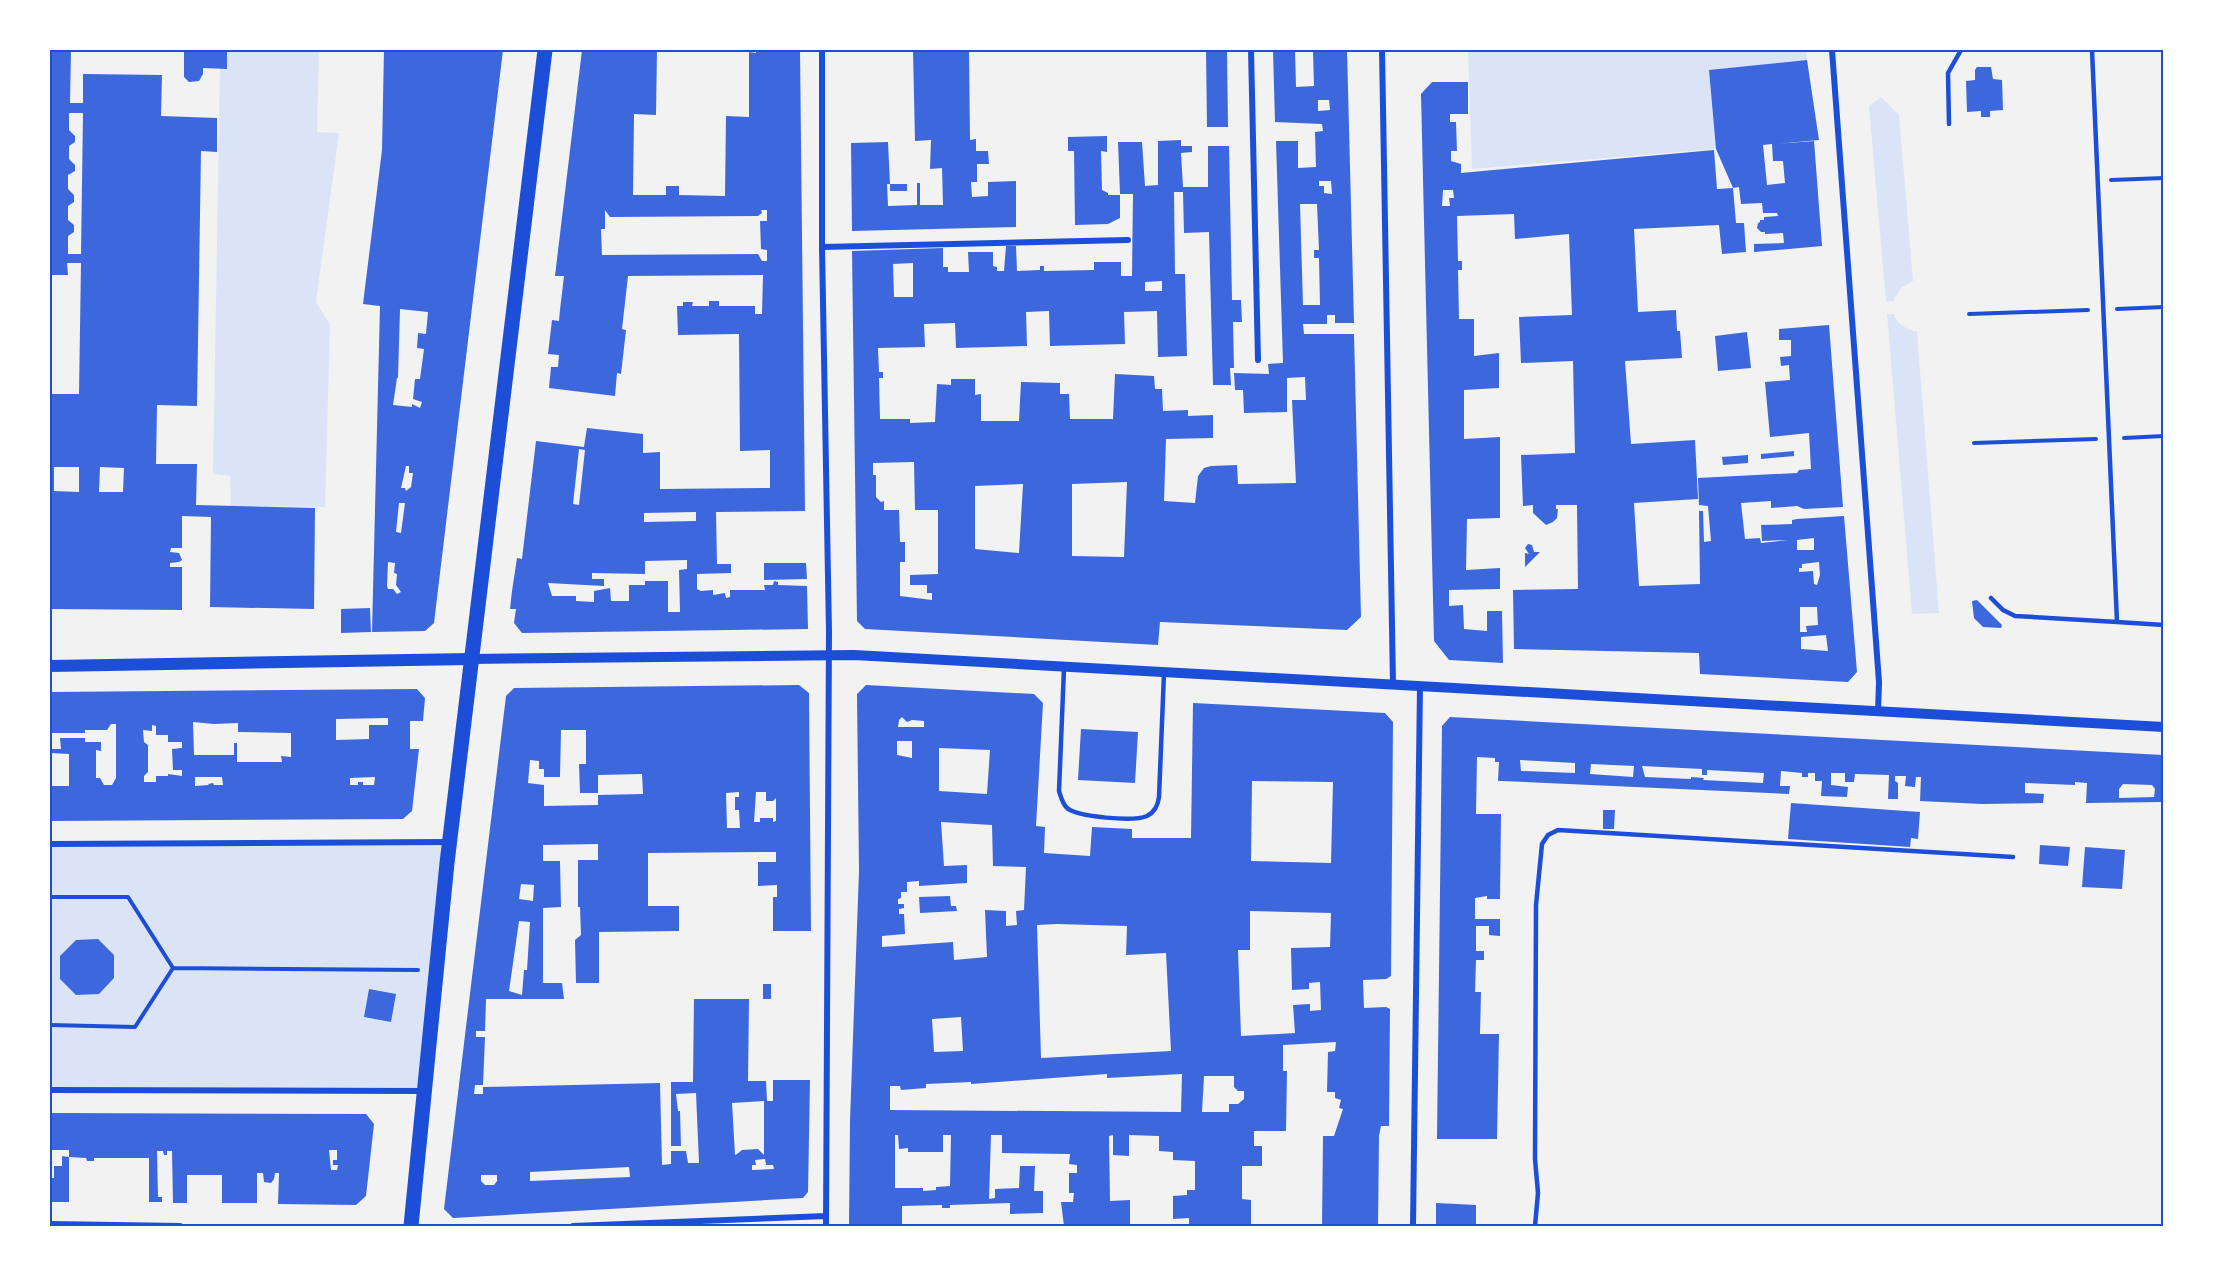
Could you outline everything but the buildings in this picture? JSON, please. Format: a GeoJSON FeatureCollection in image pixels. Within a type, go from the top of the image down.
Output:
{"type":"FeatureCollection","features":[{"type":"Feature","properties":{"kind":"main road"},"geometry":{"type":"LineString","coordinates":[[411,1227],[450,842],[544,50]]}},
{"type":"Feature","properties":{"kind":"main road"},"geometry":{"type":"LineString","coordinates":[[50,666],[471,659]]}},
{"type":"Feature","properties":{"kind":"street"},"geometry":{"type":"LineString","coordinates":[[822,50],[822,247],[828,657],[826,1227]]}},
{"type":"Feature","properties":{"kind":"street"},"geometry":{"type":"LineString","coordinates":[[1251,50],[1258,360]]}},
{"type":"Feature","properties":{"kind":"street"},"geometry":{"type":"LineString","coordinates":[[1382,50],[1393,684]]}},
{"type":"Feature","properties":{"kind":"street"},"geometry":{"type":"LineString","coordinates":[[1833,50],[1879,682],[1878,712]]}},
{"type":"Feature","properties":{"kind":"street"},"geometry":{"type":"LineString","coordinates":[[822,247],[1128,240]]}},
{"type":"Feature","properties":{"kind":"street"},"geometry":{"type":"LineString","coordinates":[[471,659],[854,655],[2163,727]]}},
{"type":"Feature","properties":{"kind":"street"},"geometry":{"type":"LineString","coordinates":[[1413,1227],[1420,686]]}},
{"type":"Feature","properties":{"kind":"street"},"geometry":{"type":"LineString","coordinates":[[50,844],[450,842]]}},
{"type":"Feature","properties":{"kind":"street"},"geometry":{"type":"LineString","coordinates":[[50,1090],[425,1091]]}},
{"type":"Feature","properties":{"kind":"street"},"geometry":{"type":"LineString","coordinates":[[573,1227],[826,1216]]}},
{"type":"Feature","properties":{"kind":"street"},"geometry":{"type":"LineString","coordinates":[[50,1224],[180,1227]]}},
{"type":"Feature","properties":{"kind":"lane"},"geometry":{"type":"LineString","coordinates":[[1948,124],[1948,73],[1961,50]]}},
{"type":"Feature","properties":{"kind":"lane"},"geometry":{"type":"LineString","coordinates":[[2092,50],[2117,622]]}},
{"type":"Feature","properties":{"kind":"lane"},"geometry":{"type":"LineString","coordinates":[[1991,598],[2003,610],[2015,616],[2163,625]]}},
{"type":"Feature","properties":{"kind":"lane"},"geometry":{"type":"LineString","coordinates":[[1064,668],[1059,791],[1061,799],[1065,806],[1082,815],[1139,818],[1153,812],[1158,805],[1164,673]]}},
{"type":"Feature","properties":{"kind":"lane"},"geometry":{"type":"LineString","coordinates":[[1535,1227],[1538,1193],[1535,1159],[1536,905],[1542,844],[1548,835],[1558,830],[2013,857]]}},
{"type":"Feature","properties":{"kind":"path"},"geometry":{"type":"LineString","coordinates":[[2098,180],[2163,178]]}},
{"type":"Feature","properties":{"kind":"path"},"geometry":{"type":"LineString","coordinates":[[1969,314],[2163,307]]}},
{"type":"Feature","properties":{"kind":"path"},"geometry":{"type":"LineString","coordinates":[[1974,443],[2163,436]]}},
{"type":"Feature","properties":{"kind":"path"},"geometry":{"type":"LineString","coordinates":[[50,897],[128,897],[173,968]]}},
{"type":"Feature","properties":{"kind":"path"},"geometry":{"type":"LineString","coordinates":[[173,968],[437,970]]}},
{"type":"Feature","properties":{"kind":"path"},"geometry":{"type":"LineString","coordinates":[[50,1025],[135,1027],[173,968]]}},
{"type":"Feature","properties":{"kind":"shaded area"},"geometry":{"type":"Polygon","coordinates":[[[227,50],[319,50],[317,132],[339,133],[316,302],[330,325],[325,507],[231,506],[230,476],[213,474],[220,69],[227,68],[227,50]]]}},
{"type":"Feature","properties":{"kind":"shaded area"},"geometry":{"type":"Polygon","coordinates":[[[1468,50],[1806,50],[1807,60],[1709,70],[1716,149],[1472,169],[1468,50]]]}},
{"type":"Feature","properties":{"kind":"shaded area"},"geometry":{"type":"Polygon","coordinates":[[[1881,97],[1899,115],[1913,281],[1901,288],[1893,301],[1886,302],[1869,106],[1881,97]]]}},
{"type":"Feature","properties":{"kind":"shaded area"},"geometry":{"type":"Polygon","coordinates":[[[1887,314],[1894,314],[1900,324],[1917,332],[1939,613],[1912,614],[1887,314]]]}},
{"type":"Feature","properties":{"kind":"shaded area"},"geometry":{"type":"Polygon","coordinates":[[[450,842],[425,1091],[50,1090],[50,844],[450,842]]]}}]}
